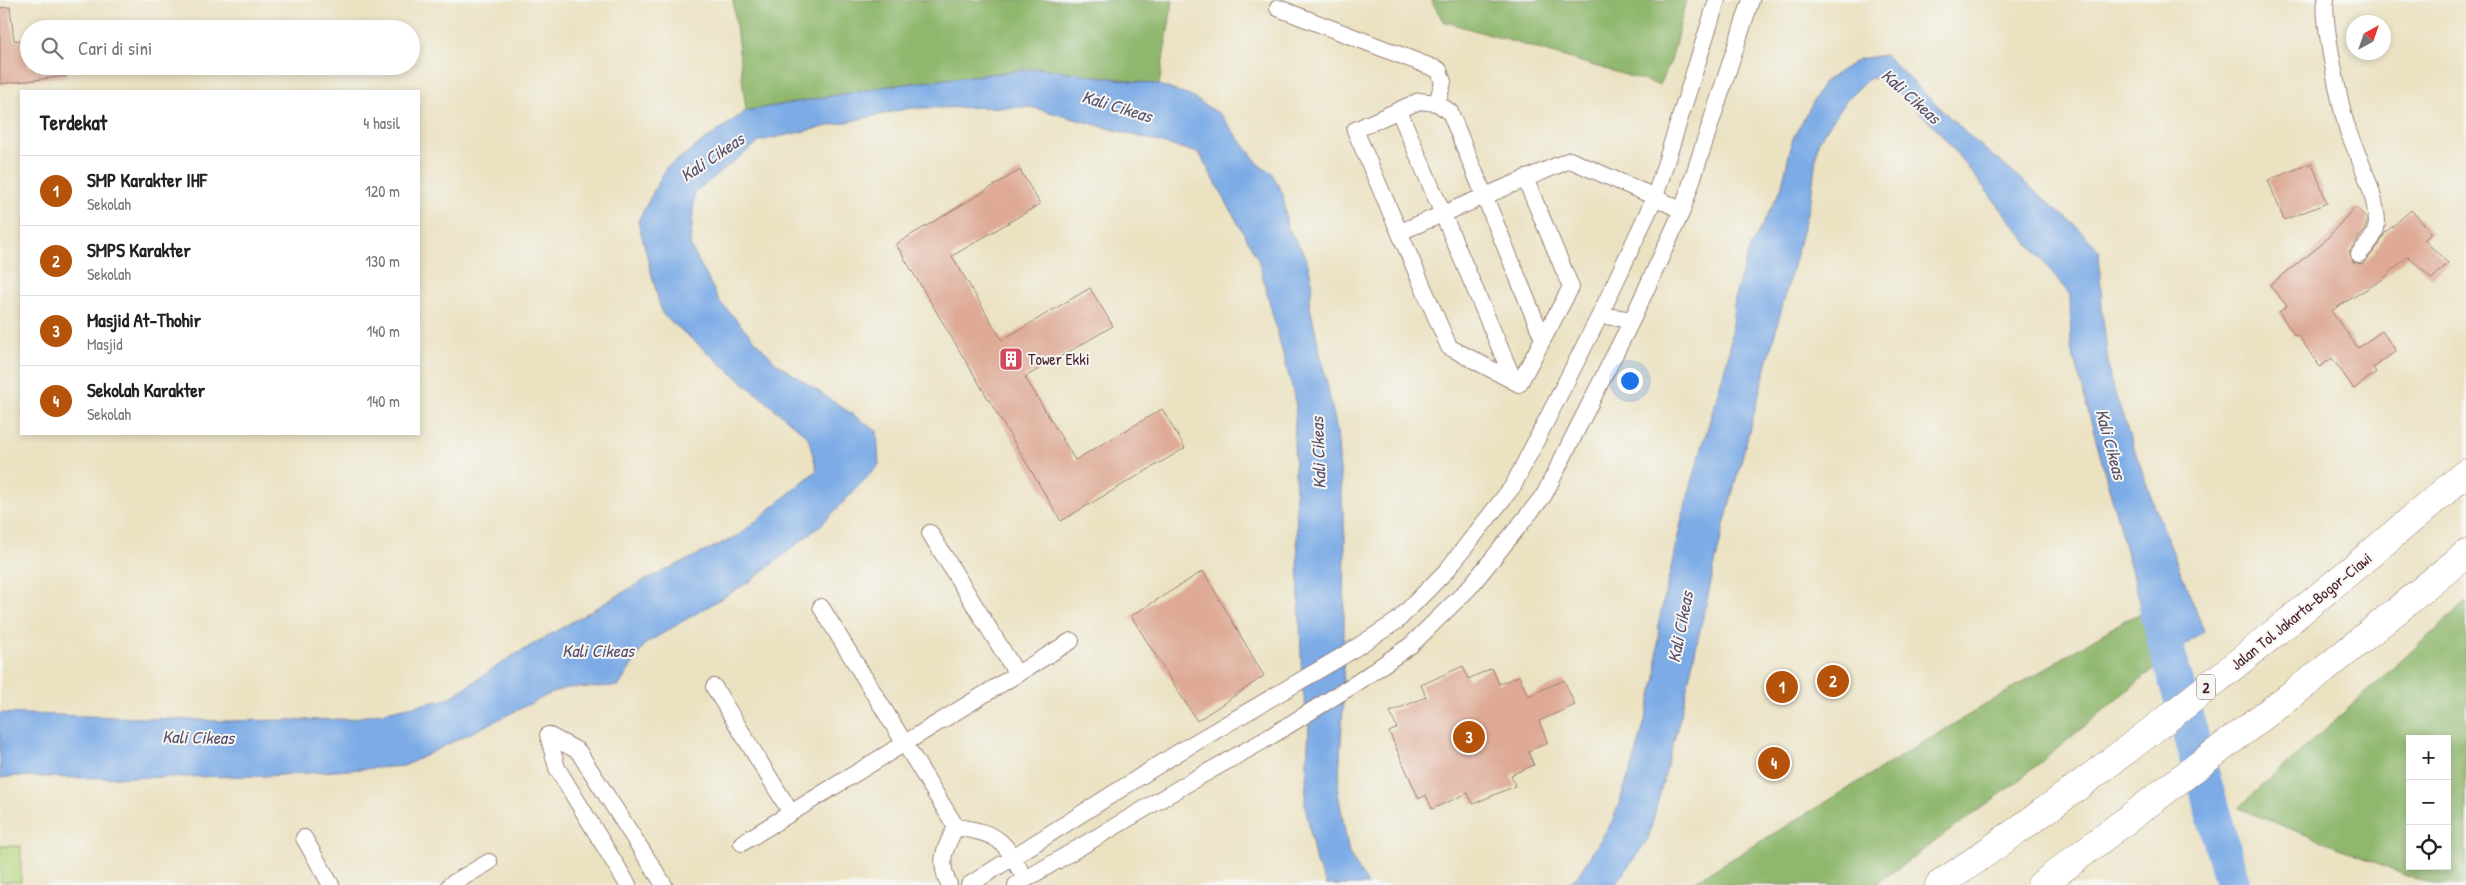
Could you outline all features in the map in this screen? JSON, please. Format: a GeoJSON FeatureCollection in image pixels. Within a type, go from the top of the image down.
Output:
{"type":"FeatureCollection","features":[{"type":"Feature","properties":{"kind":"highway","name":"Jalan Tol Jakarta–Bogor–Ciawi"},"geometry":{"type":"LineString","coordinates":[[1939,885],[2029,824],[2108,765],[2305,610],[2466,473]]}},
{"type":"Feature","properties":{"kind":"highway"},"geometry":{"type":"LineString","coordinates":[[2041,885],[2324,670],[2466,554]]}},
{"type":"Feature","properties":{"kind":"street"},"geometry":{"type":"LineString","coordinates":[[969,885],[1179,752],[1397,622],[1448,570],[1512,486],[1600,315],[1655,197],[1717,0]]}},
{"type":"Feature","properties":{"kind":"street"},"geometry":{"type":"LineString","coordinates":[[956,828],[985,832],[1004,845],[1013,858],[1020,882],[1263,741],[1358,682],[1411,645],[1469,588],[1544,495],[1632,320],[1682,211],[1700,162],[1751,0]]}},
{"type":"Feature","properties":{"kind":"street"},"geometry":{"type":"LineString","coordinates":[[2326,0],[2328,37],[2347,128],[2372,198],[2377,223],[2371,240],[2359,254]]}},
{"type":"Feature","properties":{"kind":"street"},"geometry":{"type":"LineString","coordinates":[[1278,8],[1439,70],[1443,82],[1437,103]]}},
{"type":"Feature","properties":{"kind":"street"},"geometry":{"type":"LineString","coordinates":[[1525,178],[1571,287],[1519,384],[1449,347],[1355,130],[1419,101],[1437,103],[1450,112],[1543,339]]}},
{"type":"Feature","properties":{"kind":"street"},"geometry":{"type":"LineString","coordinates":[[1399,111],[1514,381]]}},
{"type":"Feature","properties":{"kind":"street"},"geometry":{"type":"LineString","coordinates":[[1400,232],[1570,160],[1655,197],[1682,211]]}},
{"type":"Feature","properties":{"kind":"street"},"geometry":{"type":"LineString","coordinates":[[1600,315],[1632,320]]}},
{"type":"Feature","properties":{"kind":"street"},"geometry":{"type":"LineString","coordinates":[[930,533],[1017,674]]}},
{"type":"Feature","properties":{"kind":"street"},"geometry":{"type":"LineString","coordinates":[[821,607],[956,828]]}},
{"type":"Feature","properties":{"kind":"street"},"geometry":{"type":"LineString","coordinates":[[742,844],[1071,641]]}},
{"type":"Feature","properties":{"kind":"street"},"geometry":{"type":"LineString","coordinates":[[714,687],[791,813]]}},
{"type":"Feature","properties":{"kind":"street"},"geometry":{"type":"LineString","coordinates":[[628,885],[556,768],[548,735],[578,751],[664,885]]}},
{"type":"Feature","properties":{"kind":"street"},"geometry":{"type":"LineString","coordinates":[[949,885],[943,868],[944,850],[956,828]]}},
{"type":"Feature","properties":{"kind":"street"},"geometry":{"type":"LineString","coordinates":[[304,838],[331,885]]}},
{"type":"Feature","properties":{"kind":"street"},"geometry":{"type":"LineString","coordinates":[[452,884],[489,862]]}},
{"type":"Feature","properties":{"kind":"green space"},"geometry":{"type":"Polygon","coordinates":[[[733,0],[1173,0],[1159,85],[1040,68],[888,86],[746,111],[733,0]]]}},
{"type":"Feature","properties":{"kind":"green space"},"geometry":{"type":"Polygon","coordinates":[[[1431,0],[1686,0],[1671,61],[1659,85],[1443,21],[1431,0]]]}},
{"type":"Feature","properties":{"kind":"green space"},"geometry":{"type":"Polygon","coordinates":[[[2466,602],[2466,885],[2432,885],[2238,808],[2466,602]]]}},
{"type":"Feature","properties":{"kind":"green space"},"geometry":{"type":"Polygon","coordinates":[[[2143,613],[2161,663],[2013,785],[1875,885],[1689,885],[2125,620],[2143,613]]]}},
{"type":"Feature","properties":{"kind":"green space"},"geometry":{"type":"Polygon","coordinates":[[[0,846],[21,846],[21,882],[0,882],[0,846]]]}},
{"type":"Feature","properties":{"kind":"water"},"geometry":{"type":"Polygon","coordinates":[[[1885,55],[1967,134],[2076,226],[2099,250],[2102,310],[2110,379],[2152,500],[2204,631],[2161,663],[2143,613],[2071,348],[2070,295],[1937,129],[1883,79],[1869,78],[1844,103],[1818,142],[1811,198],[1722,533],[1680,718],[1648,839],[1615,885],[1566,885],[1577,877],[1613,820],[1636,755],[1656,678],[1659,621],[1684,510],[1729,354],[1735,296],[1748,252],[1781,189],[1793,138],[1824,82],[1859,59],[1885,55]]]}},
{"type":"Feature","properties":{"kind":"water","name":"Kali Cikeas"},"geometry":{"type":"Polygon","coordinates":[[[1040,68],[1159,85],[1190,96],[1220,114],[1261,167],[1271,172],[1283,194],[1287,227],[1306,257],[1313,284],[1309,302],[1337,430],[1345,538],[1343,708],[1338,793],[1349,853],[1368,885],[1327,885],[1316,863],[1305,804],[1309,725],[1302,685],[1294,440],[1296,403],[1258,259],[1199,153],[1031,107],[910,108],[760,141],[695,192],[690,245],[720,302],[775,362],[877,431],[879,465],[821,525],[752,580],[645,644],[619,686],[566,688],[552,693],[404,766],[265,776],[76,778],[17,776],[0,778],[0,713],[226,721],[351,719],[448,699],[511,657],[641,582],[739,535],[817,470],[808,437],[662,314],[638,221],[666,168],[746,111],[888,86],[1040,68]]]}},
{"type":"Feature","properties":{"kind":"building"},"geometry":{"type":"Polygon","coordinates":[[[10,7],[14,40],[20,40],[20,75],[67,76],[0,84],[0,8],[10,7]]]}},
{"type":"Feature","properties":{"kind":"building"},"geometry":{"type":"Polygon","coordinates":[[[2312,163],[2327,203],[2284,220],[2268,180],[2312,163]]]}},
{"type":"Feature","properties":{"kind":"building","name":"Tower Ekki"},"geometry":{"type":"Polygon","coordinates":[[[1020,170],[1040,204],[952,256],[1002,340],[1090,288],[1113,326],[1025,377],[1075,460],[1162,409],[1185,448],[1061,521],[896,244],[1020,170]]]}},
{"type":"Feature","properties":{"kind":"building"},"geometry":{"type":"Polygon","coordinates":[[[2355,207],[2366,217],[2367,221],[2364,231],[2349,251],[2353,262],[2362,264],[2366,261],[2379,245],[2385,233],[2411,210],[2432,233],[2424,240],[2448,263],[2432,279],[2408,256],[2383,279],[2331,311],[2358,348],[2382,331],[2396,351],[2373,368],[2376,372],[2354,389],[2332,358],[2320,367],[2298,335],[2295,336],[2279,312],[2287,306],[2270,285],[2321,245],[2355,207]]]}},
{"type":"Feature","properties":{"kind":"building"},"geometry":{"type":"Polygon","coordinates":[[[1203,571],[1264,676],[1197,721],[1131,616],[1203,571]]]}},
{"type":"Feature","properties":{"kind":"building"},"geometry":{"type":"Polygon","coordinates":[[[1463,666],[1468,679],[1492,668],[1499,684],[1519,676],[1528,696],[1564,680],[1575,705],[1539,721],[1548,743],[1528,751],[1534,765],[1511,775],[1515,786],[1473,804],[1468,793],[1432,809],[1426,795],[1419,799],[1389,732],[1397,728],[1390,712],[1426,697],[1421,685],[1463,666]]]}},
{"type":"Feature","properties":{"kind":"waterway","name":"Kali Cikeas"},"geometry":{"type":"LineString","coordinates":[[2156,610],[2233,885]]}},
{"type":"Feature","properties":{"kind":"place","name":"Tower Ekki"},"geometry":{"type":"Point","coordinates":[1011,359]}},
{"type":"Feature","properties":{"kind":"place","name":"SMPS Karakter"},"geometry":{"type":"Point","coordinates":[1833,681]}},
{"type":"Feature","properties":{"kind":"place","name":"SMP Karakter IHF"},"geometry":{"type":"Point","coordinates":[1782,687]}},
{"type":"Feature","properties":{"kind":"place","name":"Masjid At-Thohir"},"geometry":{"type":"Point","coordinates":[1469,737]}},
{"type":"Feature","properties":{"kind":"place","name":"Sekolah Karakter"},"geometry":{"type":"Point","coordinates":[1774,763]}}]}
